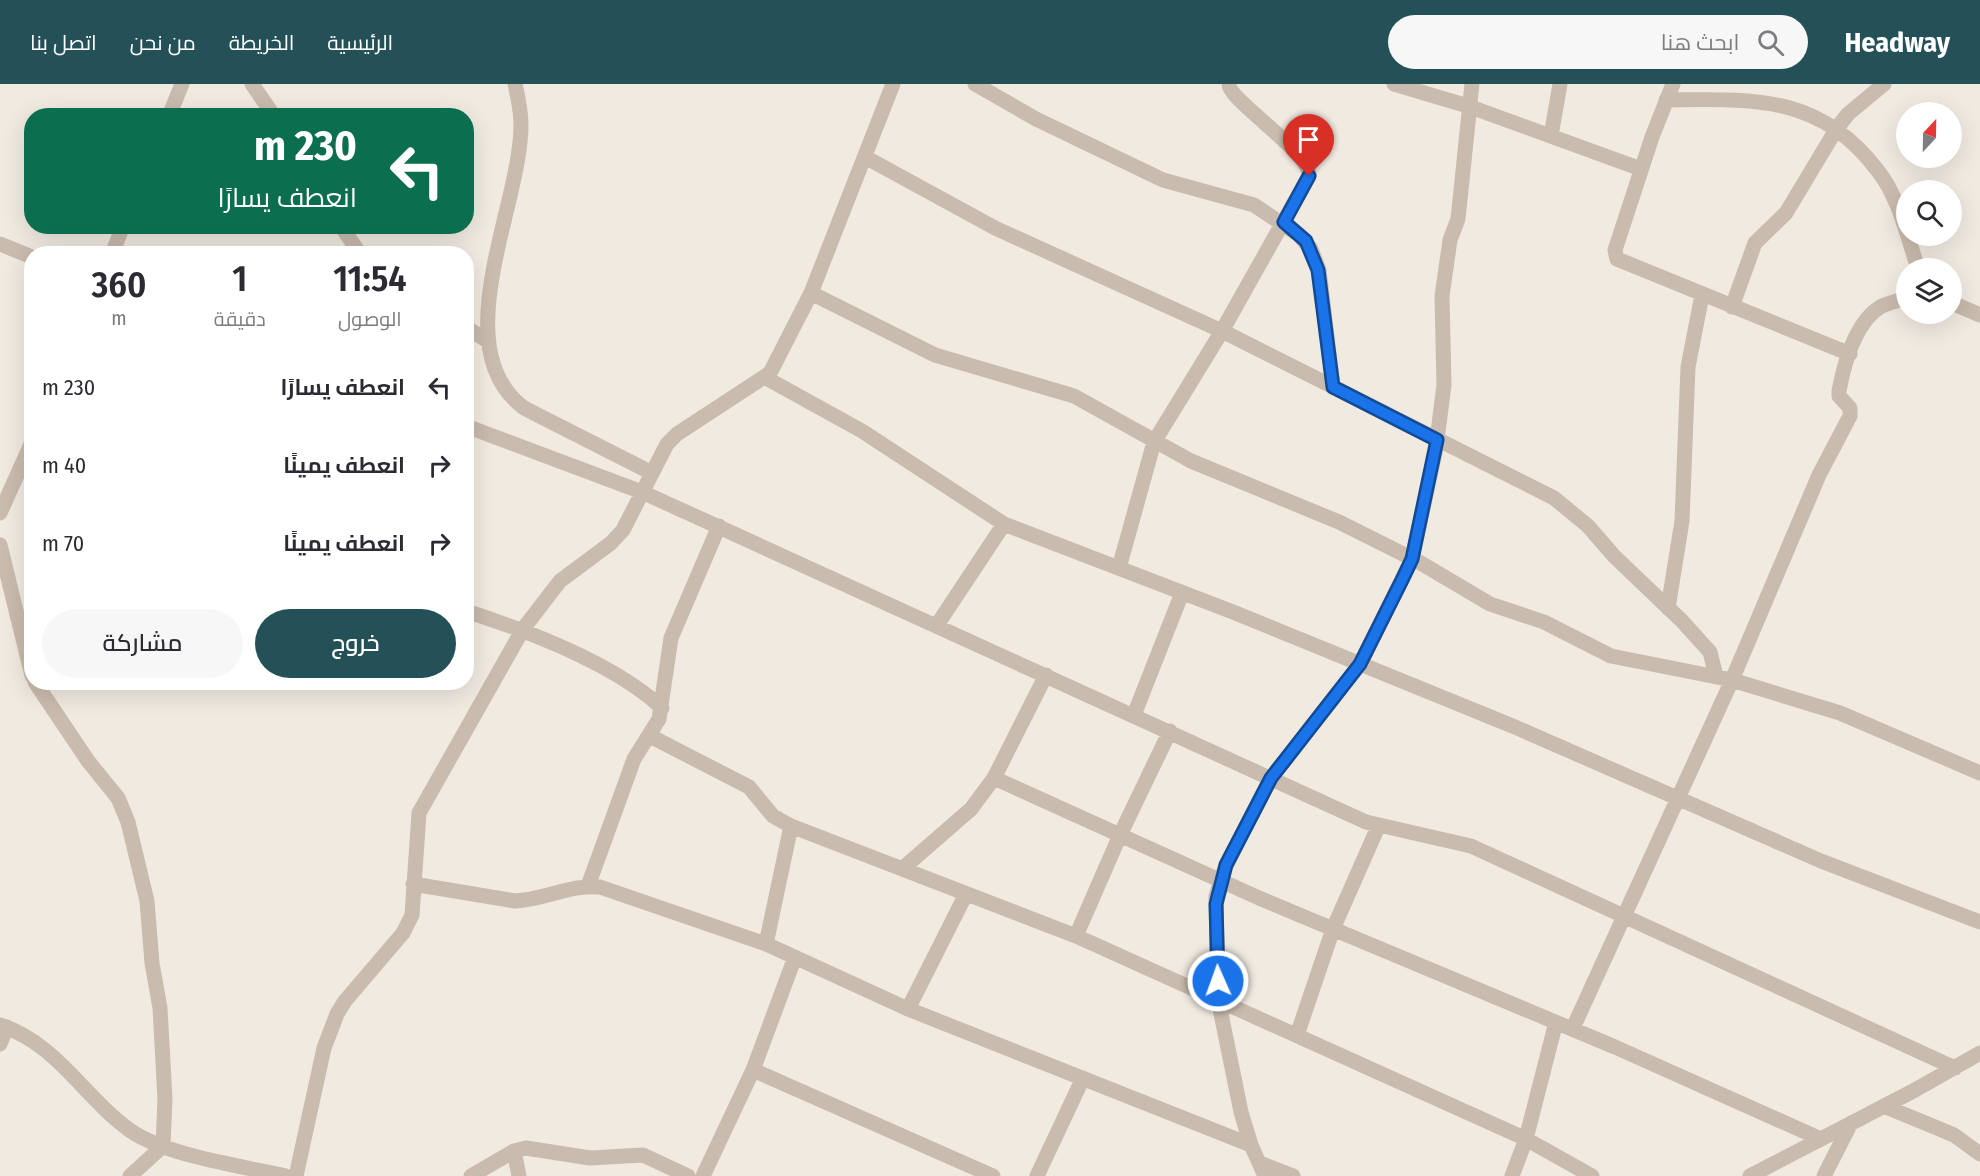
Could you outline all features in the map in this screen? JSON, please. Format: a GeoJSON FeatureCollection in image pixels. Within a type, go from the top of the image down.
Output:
{"type":"FeatureCollection","features":[{"type":"Feature","properties":{"kind":"street"},"geometry":{"type":"LineString","coordinates":[[172,108],[182,84]]}},
{"type":"Feature","properties":{"kind":"street"},"geometry":{"type":"LineString","coordinates":[[252,84],[268,108]]}},
{"type":"Feature","properties":{"kind":"street"},"geometry":{"type":"LineString","coordinates":[[515,84],[520,111],[520,139],[489,307],[489,342],[498,378],[508,396],[525,408],[652,473]]}},
{"type":"Feature","properties":{"kind":"street"},"geometry":{"type":"LineString","coordinates":[[296,1176],[324,1048],[330,1031],[345,1001],[404,933],[412,915],[418,813],[523,629],[560,581],[611,543],[631,520],[642,492],[667,444],[677,434],[766,378],[811,293],[893,84]]}},
{"type":"Feature","properties":{"kind":"street"},"geometry":{"type":"LineString","coordinates":[[975,84],[1036,119],[1162,180],[1254,205],[1284,222],[1306,241],[1318,270],[1333,387]]}},
{"type":"Feature","properties":{"kind":"street"},"geometry":{"type":"LineString","coordinates":[[1119,568],[1154,442],[1222,331],[1306,184],[1310,168],[1262,118],[1231,92],[1229,84]]}},
{"type":"Feature","properties":{"kind":"street"},"geometry":{"type":"LineString","coordinates":[[1394,84],[1468,106],[1641,169]]}},
{"type":"Feature","properties":{"kind":"street"},"geometry":{"type":"LineString","coordinates":[[1293,1176],[1263,1170],[1251,1145],[1241,1112],[1218,999],[1216,904],[1220,881],[1271,778],[1360,664],[1412,559],[1437,440],[1446,368],[1442,296],[1449,240],[1458,219],[1472,84]]}},
{"type":"Feature","properties":{"kind":"street"},"geometry":{"type":"LineString","coordinates":[[1551,136],[1560,84]]}},
{"type":"Feature","properties":{"kind":"street"},"geometry":{"type":"LineString","coordinates":[[1673,84],[1641,169],[1615,255],[1622,261],[1702,295],[1850,354]]}},
{"type":"Feature","properties":{"kind":"street"},"geometry":{"type":"LineString","coordinates":[[1732,307],[1755,243],[1786,213],[1837,128],[1855,108],[1884,84]]}},
{"type":"Feature","properties":{"kind":"street"},"geometry":{"type":"LineString","coordinates":[[1666,100],[1737,99],[1792,108],[1810,113],[1837,128],[1878,171],[1901,220],[1914,258]]}},
{"type":"Feature","properties":{"kind":"street"},"geometry":{"type":"LineString","coordinates":[[865,157],[995,228],[1222,331],[1562,503],[1710,652],[1716,676]]}},
{"type":"Feature","properties":{"kind":"street"},"geometry":{"type":"LineString","coordinates":[[0,244],[24,254]]}},
{"type":"Feature","properties":{"kind":"street"},"geometry":{"type":"LineString","coordinates":[[811,293],[935,355],[1074,396],[1154,442],[1207,468],[1339,522],[1412,559],[1490,604],[1544,622],[1611,656],[1716,676],[1840,713],[1980,773]]}},
{"type":"Feature","properties":{"kind":"street"},"geometry":{"type":"LineString","coordinates":[[1668,608],[1682,521],[1688,367],[1702,295]]}},
{"type":"Feature","properties":{"kind":"street"},"geometry":{"type":"LineString","coordinates":[[1572,1028],[1732,680],[1819,475],[1850,416],[1850,408],[1839,396],[1839,391],[1850,354],[1866,319],[1882,306],[1896,301]]}},
{"type":"Feature","properties":{"kind":"street"},"geometry":{"type":"LineString","coordinates":[[1962,307],[1980,315]]}},
{"type":"Feature","properties":{"kind":"street"},"geometry":{"type":"LineString","coordinates":[[474,332],[489,342]]}},
{"type":"Feature","properties":{"kind":"street"},"geometry":{"type":"LineString","coordinates":[[766,378],[862,431],[1004,524],[1515,727],[1840,869],[1980,922]]}},
{"type":"Feature","properties":{"kind":"street"},"geometry":{"type":"LineString","coordinates":[[474,429],[642,492],[1378,827],[1471,846],[1955,1068]]}},
{"type":"Feature","properties":{"kind":"street"},"geometry":{"type":"LineString","coordinates":[[0,513],[24,477]]}},
{"type":"Feature","properties":{"kind":"street"},"geometry":{"type":"LineString","coordinates":[[937,625],[1004,524]]}},
{"type":"Feature","properties":{"kind":"street"},"geometry":{"type":"LineString","coordinates":[[588,886],[634,759],[650,736],[662,708],[671,638],[719,526]]}},
{"type":"Feature","properties":{"kind":"street"},"geometry":{"type":"LineString","coordinates":[[0,545],[24,643]]}},
{"type":"Feature","properties":{"kind":"street"},"geometry":{"type":"LineString","coordinates":[[1134,715],[1182,593]]}},
{"type":"Feature","properties":{"kind":"street"},"geometry":{"type":"LineString","coordinates":[[474,614],[523,629],[634,684],[662,708]]}},
{"type":"Feature","properties":{"kind":"street"},"geometry":{"type":"LineString","coordinates":[[902,869],[971,809],[994,778],[1046,675]]}},
{"type":"Feature","properties":{"kind":"street"},"geometry":{"type":"LineString","coordinates":[[39,690],[88,761],[118,798],[128,822],[147,900],[152,963],[161,1016],[163,1146],[130,1176]]}},
{"type":"Feature","properties":{"kind":"street"},"geometry":{"type":"LineString","coordinates":[[1076,936],[1120,835],[1170,731]]}},
{"type":"Feature","properties":{"kind":"street"},"geometry":{"type":"LineString","coordinates":[[650,736],[749,787],[774,816],[791,826],[1076,936],[1526,1139],[1592,1176]]}},
{"type":"Feature","properties":{"kind":"street"},"geometry":{"type":"LineString","coordinates":[[994,778],[1220,881],[1572,1028],[1821,1139]]}},
{"type":"Feature","properties":{"kind":"street"},"geometry":{"type":"LineString","coordinates":[[766,944],[791,826]]}},
{"type":"Feature","properties":{"kind":"street"},"geometry":{"type":"LineString","coordinates":[[1297,1035],[1334,929],[1378,827]]}},
{"type":"Feature","properties":{"kind":"street"},"geometry":{"type":"LineString","coordinates":[[413,884],[515,901],[530,901],[588,886],[600,887],[766,944],[908,1009],[1251,1145]]}},
{"type":"Feature","properties":{"kind":"street"},"geometry":{"type":"LineString","coordinates":[[908,1009],[966,894]]}},
{"type":"Feature","properties":{"kind":"street"},"geometry":{"type":"LineString","coordinates":[[703,1176],[753,1070],[795,957]]}},
{"type":"Feature","properties":{"kind":"street"},"geometry":{"type":"LineString","coordinates":[[1512,1176],[1526,1139],[1556,1022]]}},
{"type":"Feature","properties":{"kind":"street"},"geometry":{"type":"LineString","coordinates":[[0,1044],[4,1026],[23,1033],[49,1052],[132,1131],[163,1146],[286,1176]]}},
{"type":"Feature","properties":{"kind":"street"},"geometry":{"type":"LineString","coordinates":[[1750,1176],[1980,1053]]}},
{"type":"Feature","properties":{"kind":"street"},"geometry":{"type":"LineString","coordinates":[[753,1070],[993,1176]]}},
{"type":"Feature","properties":{"kind":"street"},"geometry":{"type":"LineString","coordinates":[[1037,1176],[1083,1078]]}},
{"type":"Feature","properties":{"kind":"street"},"geometry":{"type":"LineString","coordinates":[[1884,1106],[1954,1135],[1980,1154]]}},
{"type":"Feature","properties":{"kind":"street"},"geometry":{"type":"LineString","coordinates":[[1824,1176],[1852,1123]]}},
{"type":"Feature","properties":{"kind":"street"},"geometry":{"type":"LineString","coordinates":[[471,1176],[514,1151],[537,1149],[590,1158],[643,1155],[680,1174]]}},
{"type":"Feature","properties":{"kind":"street"},"geometry":{"type":"LineString","coordinates":[[514,1151],[519,1176]]}},
{"type":"Feature","properties":{"kind":"route"},"geometry":{"type":"LineString","coordinates":[[1218,981],[1216,896],[1226,865],[1271,778],[1360,664],[1402,580],[1412,559],[1437,440],[1333,387],[1318,270],[1306,241],[1284,222],[1309,176]]}}]}
